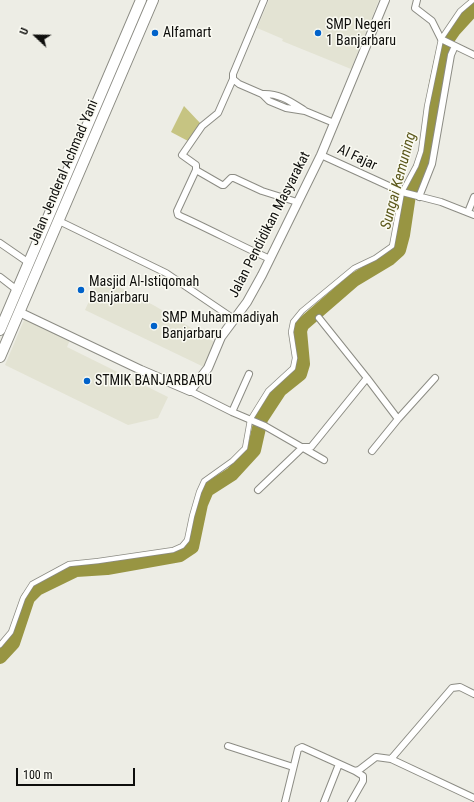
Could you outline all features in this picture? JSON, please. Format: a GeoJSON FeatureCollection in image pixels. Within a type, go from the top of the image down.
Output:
{"type":"FeatureCollection","features":[{"type":"Feature","properties":{"kind":"highway","name":"Jalan Jenderal Achmad Yani"},"geometry":{"type":"LineString","coordinates":[[0,330],[4,310],[17,290],[29,263],[141,0]]}},
{"type":"Feature","properties":{"kind":"highway","name":"Jalan Jenderal Achmad Yani"},"geometry":{"type":"LineString","coordinates":[[0,357],[153,0]]}},
{"type":"Feature","properties":{"kind":"highway"},"geometry":{"type":"LineString","coordinates":[[122,46],[131,50]]}},
{"type":"Feature","properties":{"kind":"highway"},"geometry":{"type":"LineString","coordinates":[[90,121],[100,125]]}},
{"type":"Feature","properties":{"kind":"street"},"geometry":{"type":"LineString","coordinates":[[264,0],[218,113],[202,126],[182,155],[196,165],[196,170],[177,211],[178,215],[215,232],[231,242],[270,259]]}},
{"type":"Feature","properties":{"kind":"street","name":"Jalan Pendidikan Masyarakat"},"geometry":{"type":"LineString","coordinates":[[190,391],[208,368],[221,337],[247,302],[270,259],[321,155],[385,0]]}},
{"type":"Feature","properties":{"kind":"street"},"geometry":{"type":"LineString","coordinates":[[417,0],[415,8],[432,21],[441,39],[474,55]]}},
{"type":"Feature","properties":{"kind":"street"},"geometry":{"type":"LineString","coordinates":[[0,645],[11,632],[23,598],[32,584],[69,564],[158,552],[182,546],[187,540],[192,516],[204,481],[232,461],[245,448],[251,420],[268,391],[293,368],[296,358],[291,332],[293,322],[302,311],[354,268],[375,258],[392,246],[403,192],[416,166],[421,151],[427,106],[441,39],[460,11],[473,0]]}},
{"type":"Feature","properties":{"kind":"street"},"geometry":{"type":"LineString","coordinates":[[417,197],[432,164],[453,45]]}},
{"type":"Feature","properties":{"kind":"street"},"geometry":{"type":"LineString","coordinates":[[233,79],[239,84],[262,94],[269,101],[280,106],[304,111],[334,123]]}},
{"type":"Feature","properties":{"kind":"street","name":"Al Fajar"},"geometry":{"type":"LineString","coordinates":[[321,155],[403,192],[417,197],[441,202],[471,213]]}},
{"type":"Feature","properties":{"kind":"street"},"geometry":{"type":"LineString","coordinates":[[196,170],[224,185],[231,178],[234,178],[262,191],[297,202]]}},
{"type":"Feature","properties":{"kind":"street"},"geometry":{"type":"LineString","coordinates":[[471,213],[474,198]]}},
{"type":"Feature","properties":{"kind":"street"},"geometry":{"type":"LineString","coordinates":[[58,221],[166,273],[234,319]]}},
{"type":"Feature","properties":{"kind":"street"},"geometry":{"type":"LineString","coordinates":[[0,243],[29,263]]}},
{"type":"Feature","properties":{"kind":"street"},"geometry":{"type":"LineString","coordinates":[[0,277],[17,290]]}},
{"type":"Feature","properties":{"kind":"street"},"geometry":{"type":"LineString","coordinates":[[19,312],[141,370],[265,426],[324,460]]}},
{"type":"Feature","properties":{"kind":"street"},"geometry":{"type":"LineString","coordinates":[[319,318],[398,419]]}},
{"type":"Feature","properties":{"kind":"street"},"geometry":{"type":"LineString","coordinates":[[232,412],[249,374]]}},
{"type":"Feature","properties":{"kind":"street"},"geometry":{"type":"LineString","coordinates":[[258,490],[302,447],[310,447],[367,378]]}},
{"type":"Feature","properties":{"kind":"street"},"geometry":{"type":"LineString","coordinates":[[372,451],[398,419],[436,378]]}},
{"type":"Feature","properties":{"kind":"street"},"geometry":{"type":"LineString","coordinates":[[391,759],[452,688],[460,687],[474,694]]}},
{"type":"Feature","properties":{"kind":"street"},"geometry":{"type":"LineString","coordinates":[[228,746],[293,767]]}},
{"type":"Feature","properties":{"kind":"street"},"geometry":{"type":"LineString","coordinates":[[285,802],[298,749],[302,747],[355,770],[363,776],[363,781],[351,802]]}},
{"type":"Feature","properties":{"kind":"street"},"geometry":{"type":"LineString","coordinates":[[355,770],[359,770],[376,757],[391,759],[474,798]]}},
{"type":"Feature","properties":{"kind":"street"},"geometry":{"type":"LineString","coordinates":[[324,802],[339,764]]}},
{"type":"Feature","properties":{"kind":"shaded area","name":"SMP Negeri 1 Banjarbaru"},"geometry":{"type":"Polygon","coordinates":[[[269,0],[379,0],[351,69],[282,41],[283,39],[257,28],[269,0]]]}},
{"type":"Feature","properties":{"kind":"shaded area"},"geometry":{"type":"Polygon","coordinates":[[[184,106],[201,124],[188,141],[171,132],[184,106]]]}},
{"type":"Feature","properties":{"kind":"shaded area","name":"SMP Muhammadiyah Banjarbaru"},"geometry":{"type":"Polygon","coordinates":[[[100,277],[155,306],[216,343],[206,368],[85,310],[100,277]]]}},
{"type":"Feature","properties":{"kind":"shaded area","name":"STMIK BANJARBARU"},"geometry":{"type":"Polygon","coordinates":[[[27,313],[72,335],[67,347],[168,397],[158,418],[128,425],[5,365],[27,313]]]}},
{"type":"Feature","properties":{"kind":"waterway","name":"Sungai Kemuning"},"geometry":{"type":"LineString","coordinates":[[0,657],[13,643],[28,598],[37,589],[76,570],[107,568],[180,555],[192,547],[201,504],[207,490],[232,474],[254,450],[261,419],[280,390],[300,374],[303,364],[300,331],[302,325],[354,280],[389,259],[399,250],[403,235],[409,195],[426,153],[436,84],[445,43],[454,30],[474,8]]}},
{"type":"Feature","properties":{"kind":"place","name":"Alfamart"},"geometry":{"type":"Point","coordinates":[155,33]}},
{"type":"Feature","properties":{"kind":"place","name":"SMP Negeri 1 Banjarbaru"},"geometry":{"type":"Point","coordinates":[318,33]}},
{"type":"Feature","properties":{"kind":"place","name":"Masjid Al-Istiqomah Banjarbaru"},"geometry":{"type":"Point","coordinates":[81,290]}},
{"type":"Feature","properties":{"kind":"place","name":"SMP Muhammadiyah Banjarbaru"},"geometry":{"type":"Point","coordinates":[154,326]}},
{"type":"Feature","properties":{"kind":"place","name":"STMIK BANJARBARU"},"geometry":{"type":"Point","coordinates":[87,381]}}]}
